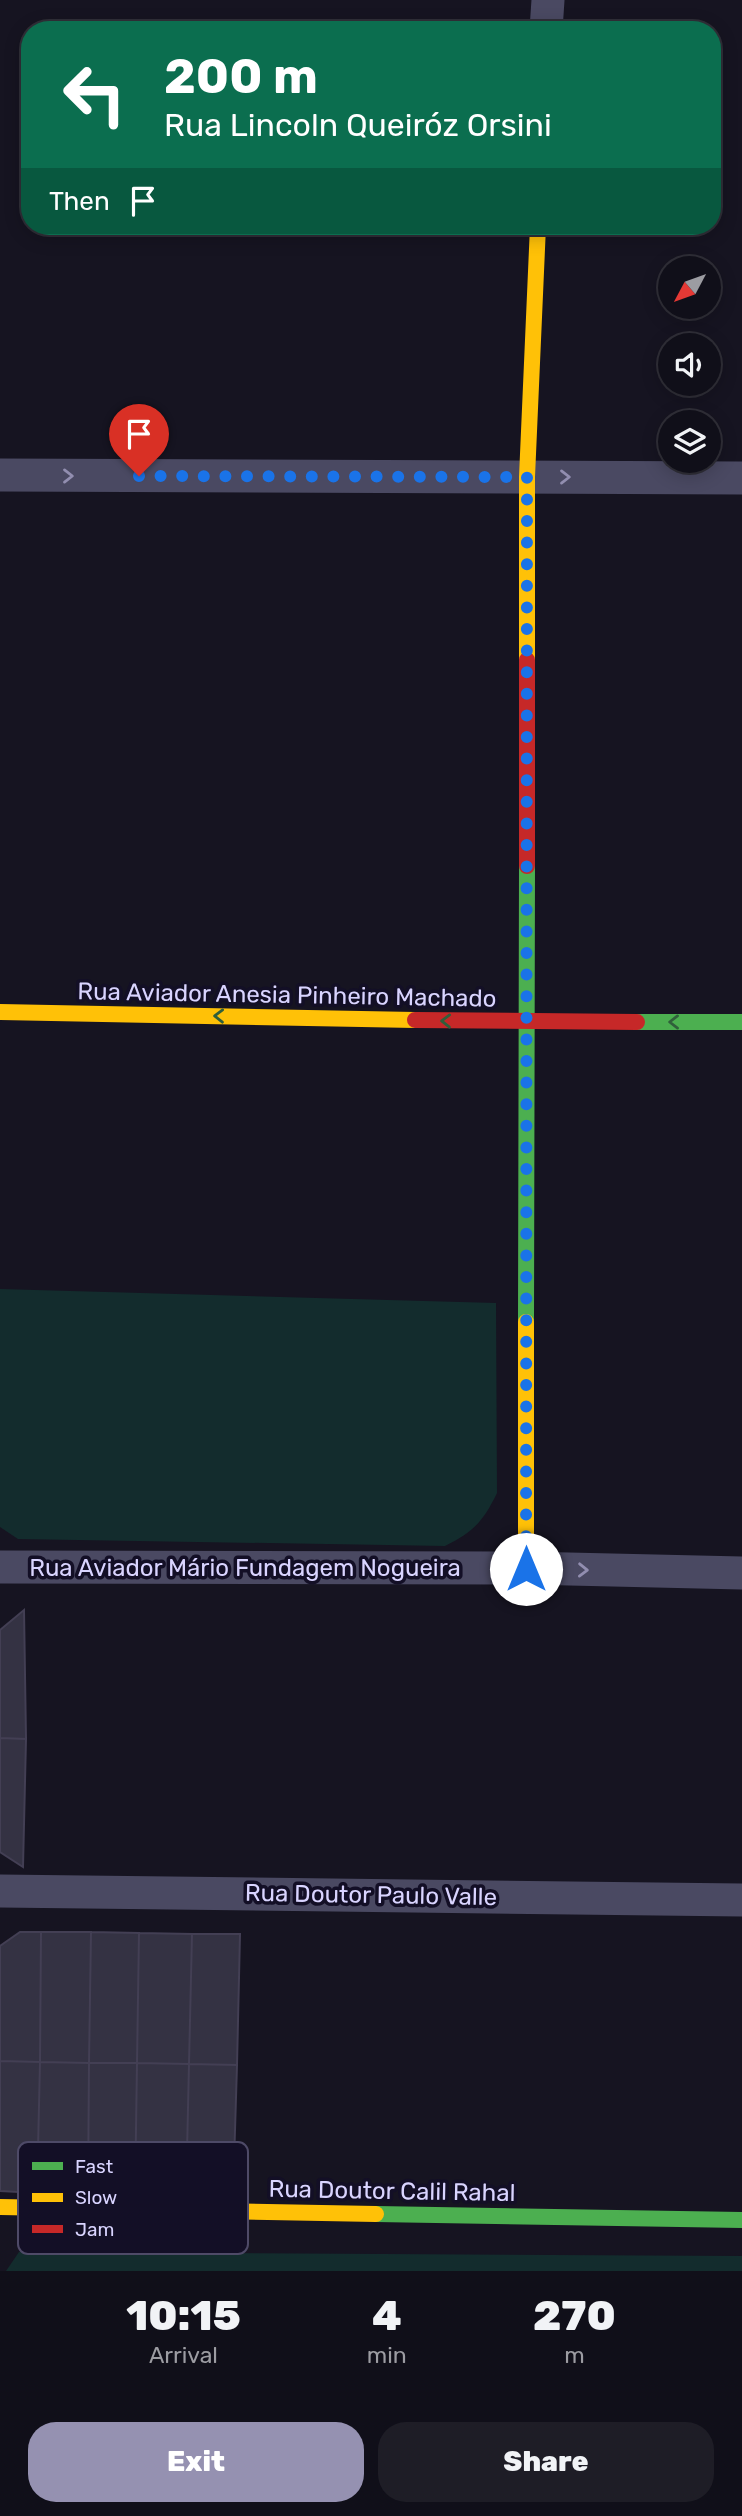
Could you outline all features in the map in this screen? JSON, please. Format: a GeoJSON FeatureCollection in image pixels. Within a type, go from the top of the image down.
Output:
{"type":"FeatureCollection","features":[{"type":"Feature","properties":{"kind":"street"},"geometry":{"type":"LineString","coordinates":[[547,21],[548,0]]}},
{"type":"Feature","properties":{"kind":"street"},"geometry":{"type":"LineString","coordinates":[[526,1569],[527,477],[538,235]]}},
{"type":"Feature","properties":{"kind":"street"},"geometry":{"type":"LineString","coordinates":[[0,475],[742,478]]}},
{"type":"Feature","properties":{"kind":"street","name":"Rua Aviador Anesia Pinheiro Machado"},"geometry":{"type":"LineString","coordinates":[[0,1012],[528,1022],[742,1022]]}},
{"type":"Feature","properties":{"kind":"street","name":"Rua Aviador Mário Fundagem Nogueira"},"geometry":{"type":"LineString","coordinates":[[0,1567],[526,1569],[742,1573]]}},
{"type":"Feature","properties":{"kind":"street","name":"Rua Doutor Paulo Valle"},"geometry":{"type":"LineString","coordinates":[[0,1891],[742,1899]]}},
{"type":"Feature","properties":{"kind":"street","name":"Rua Doutor Calil Rahal"},"geometry":{"type":"LineString","coordinates":[[0,2207],[18,2207]]}},
{"type":"Feature","properties":{"kind":"street","name":"Rua Doutor Calil Rahal"},"geometry":{"type":"LineString","coordinates":[[248,2211],[742,2220]]}},
{"type":"Feature","properties":{"kind":"green space"},"geometry":{"type":"Polygon","coordinates":[[[0,1289],[496,1303],[497,1493],[476,1525],[445,1546],[18,1539],[0,1527],[0,1289]]]}},
{"type":"Feature","properties":{"kind":"green space"},"geometry":{"type":"Polygon","coordinates":[[[18,2253],[742,2256],[742,2271],[6,2271],[18,2253]]]}},
{"type":"Feature","properties":{"kind":"building"},"geometry":{"type":"Polygon","coordinates":[[[24,1610],[26,1739],[0,1738],[0,1630],[24,1610]]]}},
{"type":"Feature","properties":{"kind":"building"},"geometry":{"type":"Polygon","coordinates":[[[0,1738],[26,1739],[23,1867],[0,1852],[0,1738]]]}},
{"type":"Feature","properties":{"kind":"building"},"geometry":{"type":"Polygon","coordinates":[[[20,1932],[41,1932],[40,2062],[0,2061],[0,1946],[20,1932]]]}},
{"type":"Feature","properties":{"kind":"building"},"geometry":{"type":"Polygon","coordinates":[[[41,1932],[91,1932],[89,2063],[40,2062],[41,1932]]]}},
{"type":"Feature","properties":{"kind":"building"},"geometry":{"type":"Polygon","coordinates":[[[91,1932],[139,1933],[137,2063],[89,2063],[91,1932]]]}},
{"type":"Feature","properties":{"kind":"building"},"geometry":{"type":"Polygon","coordinates":[[[139,1933],[192,1934],[189,2064],[137,2063],[139,1933]]]}},
{"type":"Feature","properties":{"kind":"building"},"geometry":{"type":"Polygon","coordinates":[[[192,1934],[240,1934],[237,2065],[189,2064],[192,1934]]]}},
{"type":"Feature","properties":{"kind":"building"},"geometry":{"type":"Polygon","coordinates":[[[0,2061],[40,2062],[38,2142],[18,2142],[18,2192],[0,2191],[0,2061]]]}},
{"type":"Feature","properties":{"kind":"building"},"geometry":{"type":"Polygon","coordinates":[[[40,2062],[89,2063],[88,2142],[38,2142],[40,2062]]]}},
{"type":"Feature","properties":{"kind":"building"},"geometry":{"type":"Polygon","coordinates":[[[89,2063],[137,2063],[136,2142],[88,2142],[89,2063]]]}},
{"type":"Feature","properties":{"kind":"building"},"geometry":{"type":"Polygon","coordinates":[[[137,2063],[189,2064],[187,2142],[136,2142],[137,2063]]]}},
{"type":"Feature","properties":{"kind":"building"},"geometry":{"type":"Polygon","coordinates":[[[189,2064],[237,2065],[235,2142],[187,2142],[189,2064]]]}},
{"type":"Feature","properties":{"kind":"traffic: fast"},"geometry":{"type":"LineString","coordinates":[[526,1322],[527,866]]}},
{"type":"Feature","properties":{"kind":"traffic: fast"},"geometry":{"type":"LineString","coordinates":[[637,1022],[742,1022]]}},
{"type":"Feature","properties":{"kind":"traffic: fast"},"geometry":{"type":"LineString","coordinates":[[376,2214],[742,2220]]}},
{"type":"Feature","properties":{"kind":"traffic: slow"},"geometry":{"type":"LineString","coordinates":[[527,660],[527,477],[538,235]]}},
{"type":"Feature","properties":{"kind":"traffic: slow"},"geometry":{"type":"LineString","coordinates":[[0,1012],[415,1020]]}},
{"type":"Feature","properties":{"kind":"traffic: slow"},"geometry":{"type":"LineString","coordinates":[[526,1322],[526,1568]]}},
{"type":"Feature","properties":{"kind":"traffic: slow"},"geometry":{"type":"LineString","coordinates":[[0,2207],[18,2207]]}},
{"type":"Feature","properties":{"kind":"traffic: slow"},"geometry":{"type":"LineString","coordinates":[[248,2212],[376,2214]]}},
{"type":"Feature","properties":{"kind":"traffic: jam"},"geometry":{"type":"LineString","coordinates":[[527,660],[527,866]]}},
{"type":"Feature","properties":{"kind":"traffic: jam"},"geometry":{"type":"LineString","coordinates":[[415,1020],[637,1022]]}},
{"type":"Feature","properties":{"kind":"route"},"geometry":{"type":"LineString","coordinates":[[139,476],[527,477],[526,1569]]}}]}
